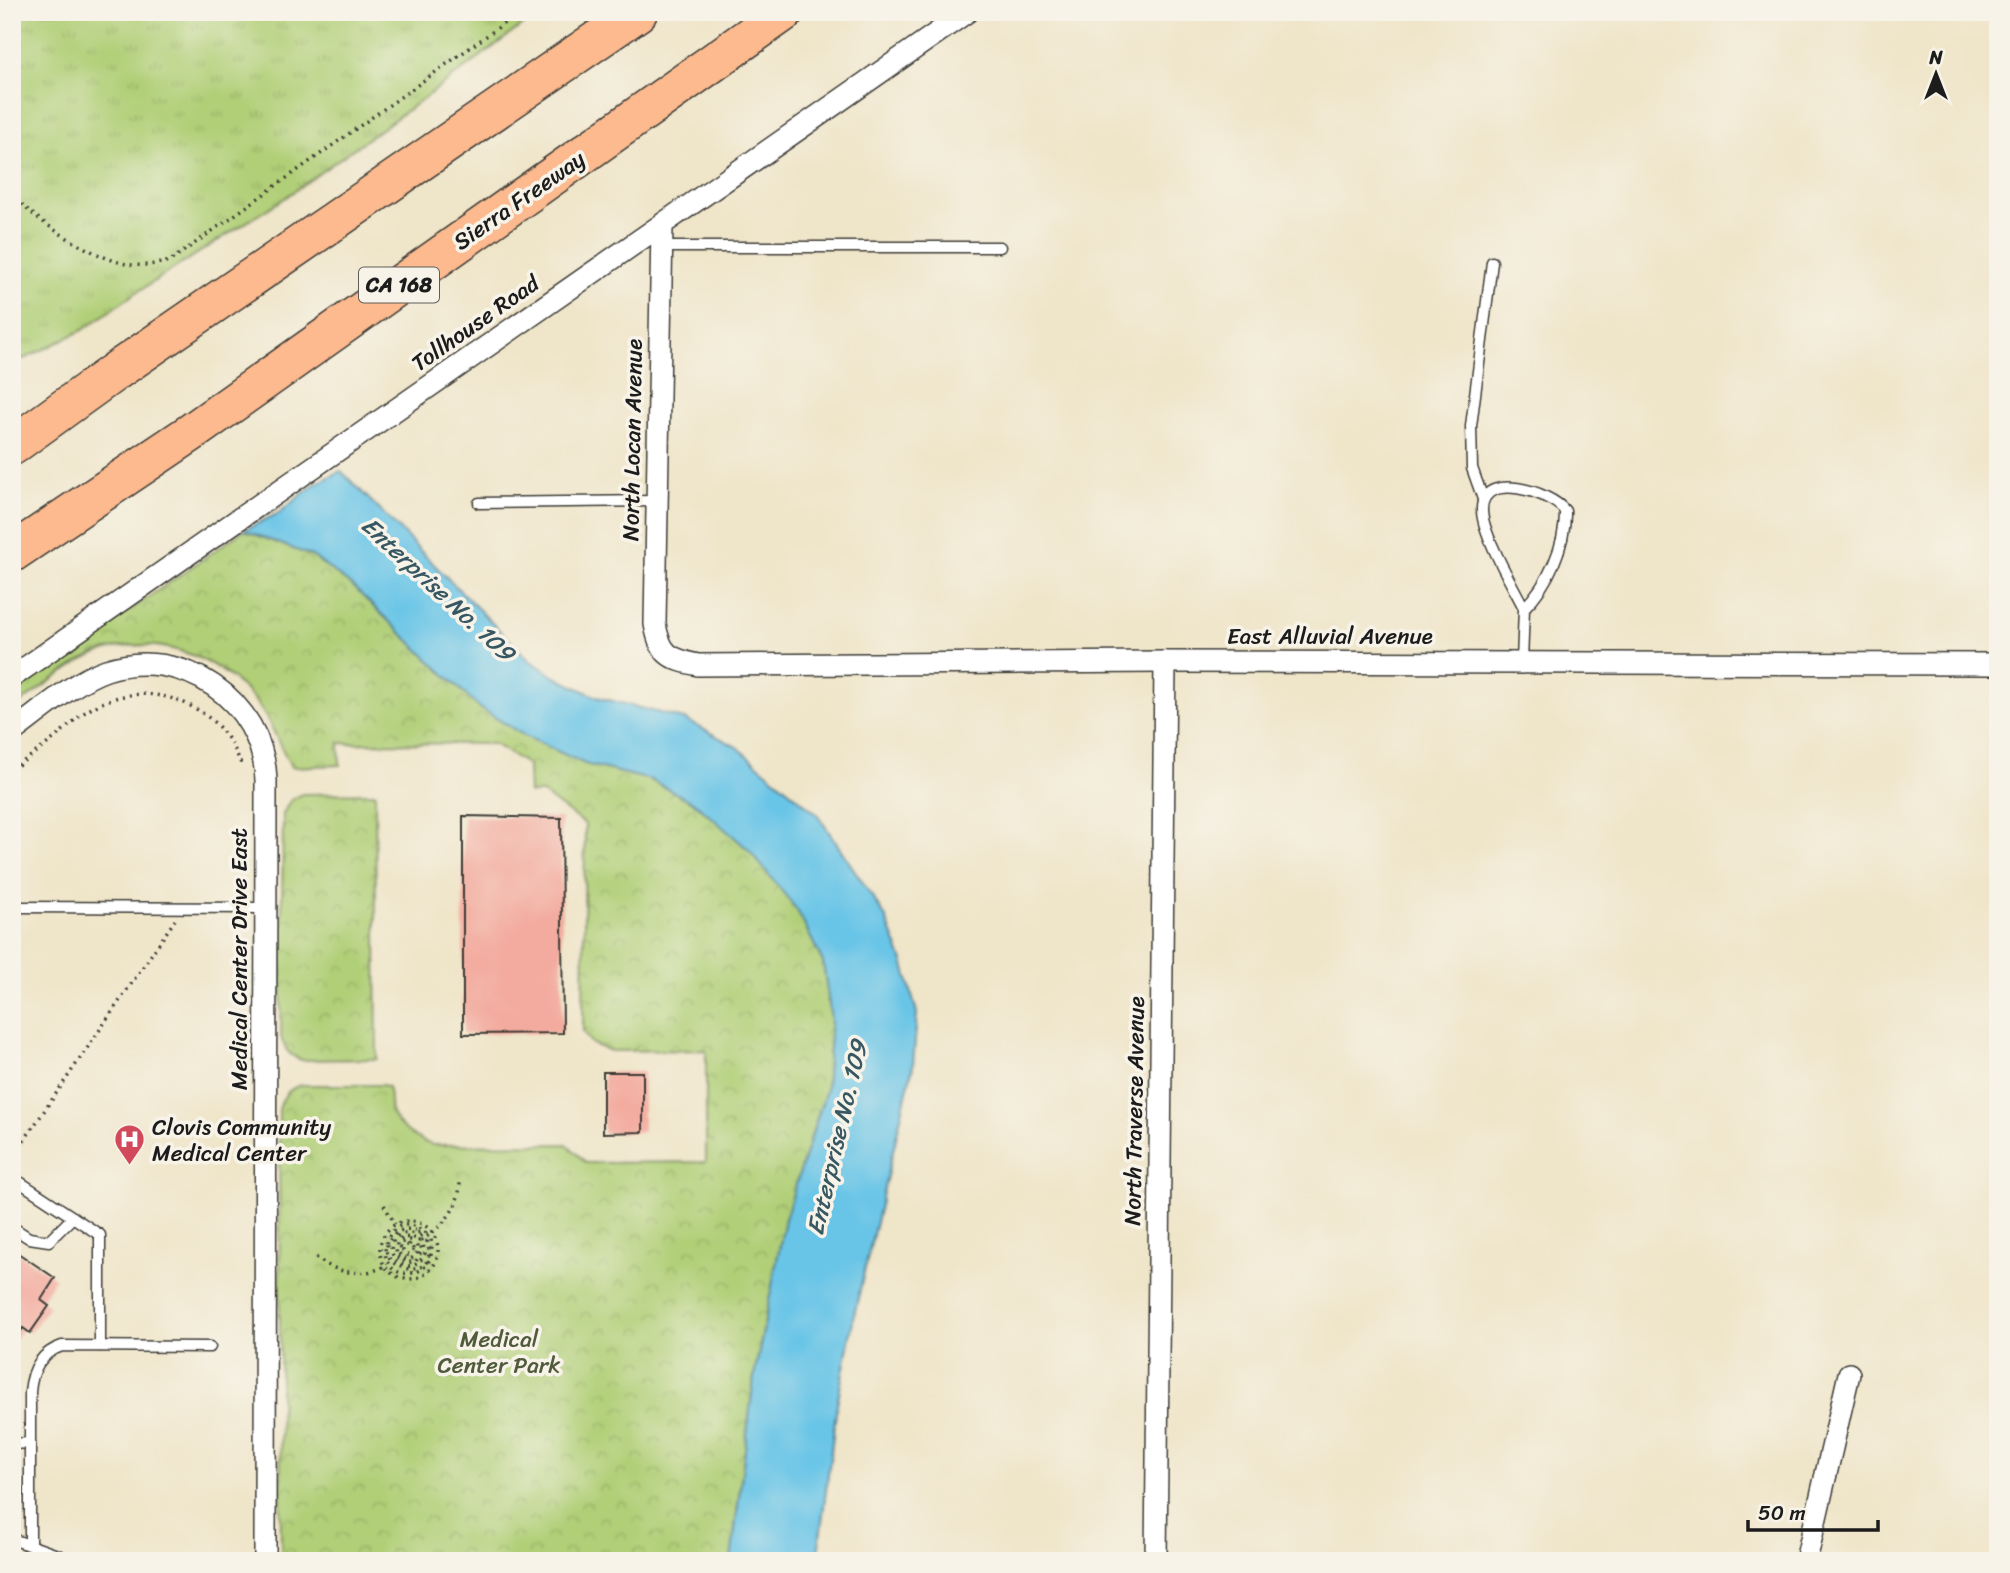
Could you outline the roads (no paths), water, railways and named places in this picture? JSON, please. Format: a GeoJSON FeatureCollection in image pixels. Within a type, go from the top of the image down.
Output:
{"type":"FeatureCollection","features":[{"type":"Feature","properties":{"kind":"highway"},"geometry":{"type":"LineString","coordinates":[[12,446],[113,373],[638,12]]}},
{"type":"Feature","properties":{"kind":"highway","name":"Sierra Freeway"},"geometry":{"type":"LineString","coordinates":[[12,553],[192,432],[784,12]]}},
{"type":"Feature","properties":{"kind":"highway"},"geometry":{"type":"LineString","coordinates":[[12,423],[113,373]]}},
{"type":"Feature","properties":{"kind":"street","name":"Tollhouse Road"},"geometry":{"type":"LineString","coordinates":[[12,677],[662,236],[967,12]]}},
{"type":"Feature","properties":{"kind":"street","name":"North Locan Avenue"},"geometry":{"type":"LineString","coordinates":[[662,236],[655,624],[657,640],[665,653]]}},
{"type":"Feature","properties":{"kind":"street","name":"East Alluvial Avenue"},"geometry":{"type":"LineString","coordinates":[[665,653],[680,661],[698,665],[1165,662],[1998,664]]}},
{"type":"Feature","properties":{"kind":"street","name":"North Traverse Avenue"},"geometry":{"type":"LineString","coordinates":[[1156,1561],[1165,662]]}},
{"type":"Feature","properties":{"kind":"street","name":"Medical Center Drive East"},"geometry":{"type":"LineString","coordinates":[[12,732],[89,677],[122,666],[170,666],[195,673],[211,682],[240,709],[252,727],[263,762],[266,780],[265,1561]]}},
{"type":"Feature","properties":{"kind":"street"},"geometry":{"type":"LineString","coordinates":[[1806,1561],[1849,1374]]}},
{"type":"Feature","properties":{"kind":"lane"},"geometry":{"type":"LineString","coordinates":[[662,236],[1000,247]]}},
{"type":"Feature","properties":{"kind":"lane"},"geometry":{"type":"LineString","coordinates":[[1492,262],[1471,426],[1472,468],[1483,499],[1483,523],[1524,608],[1522,662]]}},
{"type":"Feature","properties":{"kind":"lane"},"geometry":{"type":"LineString","coordinates":[[1483,499],[1506,487],[1527,489],[1548,496],[1565,511],[1560,543],[1547,578],[1524,608]]}},
{"type":"Feature","properties":{"kind":"lane"},"geometry":{"type":"LineString","coordinates":[[479,503],[657,502]]}},
{"type":"Feature","properties":{"kind":"lane"},"geometry":{"type":"LineString","coordinates":[[12,907],[265,908]]}},
{"type":"Feature","properties":{"kind":"lane"},"geometry":{"type":"LineString","coordinates":[[12,1177],[100,1235],[100,1346]]}},
{"type":"Feature","properties":{"kind":"lane"},"geometry":{"type":"LineString","coordinates":[[12,1227],[29,1238],[50,1241],[73,1217]]}},
{"type":"Feature","properties":{"kind":"lane"},"geometry":{"type":"LineString","coordinates":[[30,1545],[32,1379],[40,1359],[62,1346],[210,1347]]}},
{"type":"Feature","properties":{"kind":"lane"},"geometry":{"type":"LineString","coordinates":[[12,1444],[30,1443]]}},
{"type":"Feature","properties":{"kind":"lane"},"geometry":{"type":"LineString","coordinates":[[12,1539],[60,1556],[60,1561]]}},
{"type":"Feature","properties":{"kind":"water","name":"Enterprise No. 109"},"geometry":{"type":"Polygon","coordinates":[[[341,471],[529,660],[559,679],[597,697],[684,719],[737,747],[817,814],[885,916],[903,961],[917,1013],[913,1066],[854,1315],[837,1404],[817,1561],[731,1561],[754,1378],[785,1219],[826,1090],[831,1019],[823,962],[797,910],[749,850],[695,803],[651,780],[585,764],[525,736],[480,708],[351,585],[312,556],[244,530],[279,513],[315,484],[341,471]]]}},
{"type":"Feature","properties":{"kind":"place","name":"Clovis Community Medical Center"},"geometry":{"type":"Point","coordinates":[129,1167]}},
{"type":"Feature","properties":{"kind":"park label","name":"Medical Center Park"},"geometry":{"type":"Point","coordinates":[499,1352]}}]}
